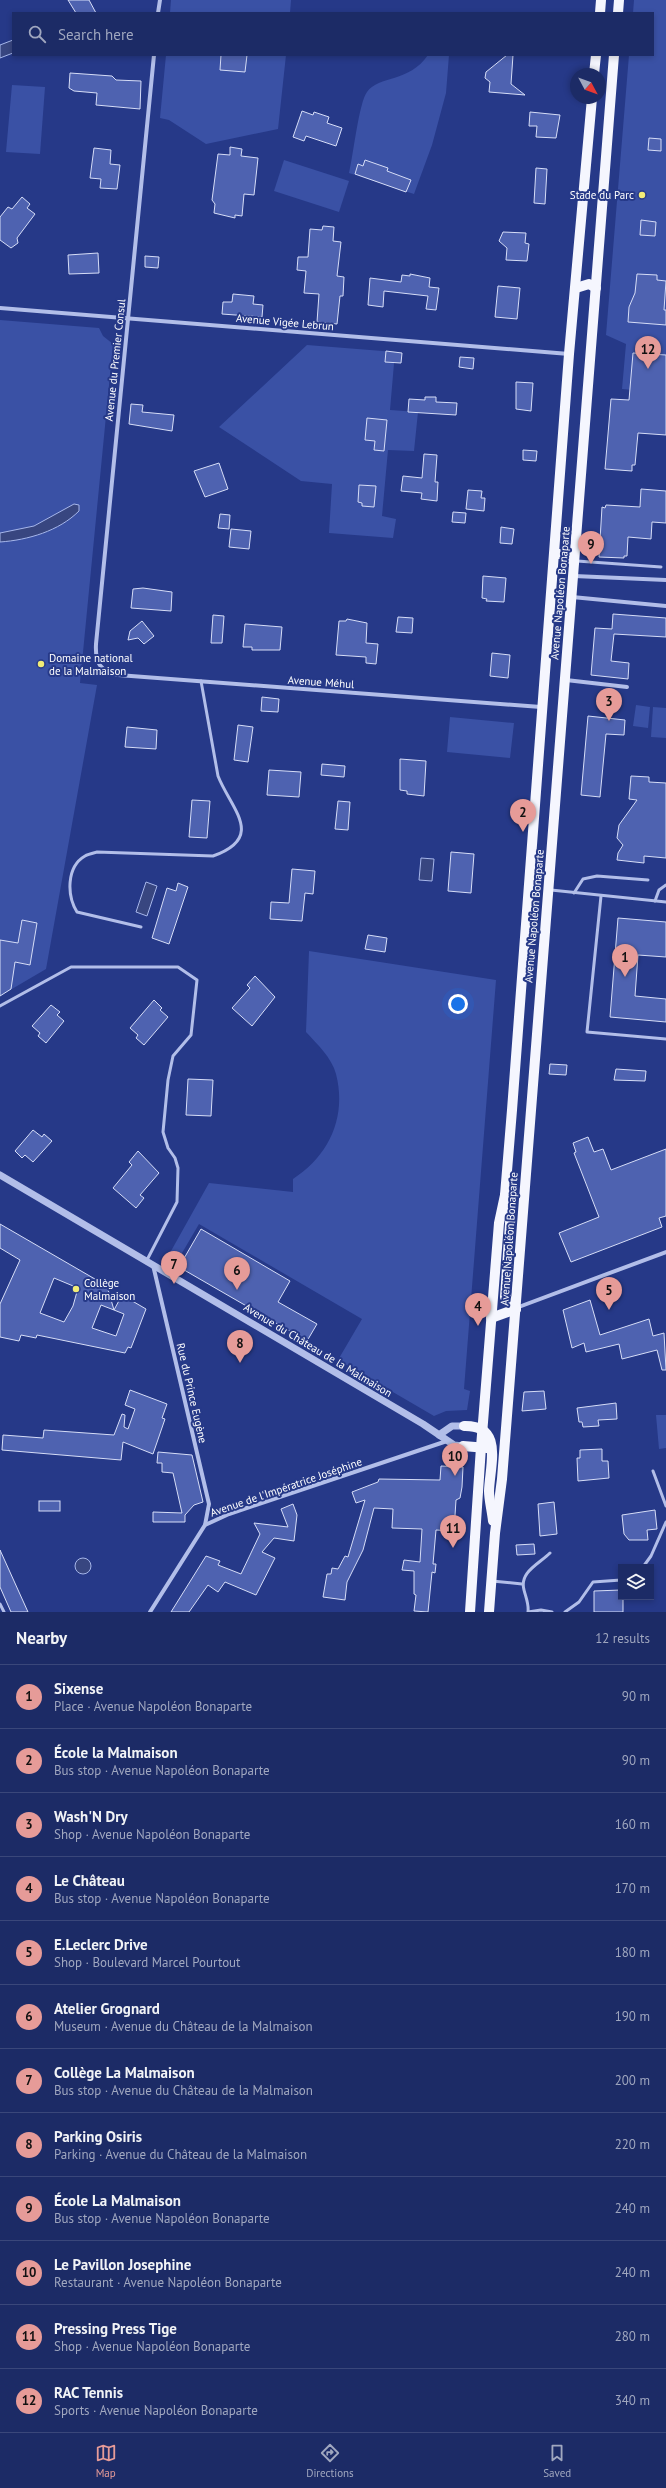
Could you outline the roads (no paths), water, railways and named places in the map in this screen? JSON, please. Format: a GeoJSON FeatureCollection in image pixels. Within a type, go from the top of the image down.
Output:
{"type":"FeatureCollection","features":[{"type":"Feature","properties":{"kind":"main road"},"geometry":{"type":"LineString","coordinates":[[600,12],[601,0]]}},
{"type":"Feature","properties":{"kind":"main road"},"geometry":{"type":"LineString","coordinates":[[618,12],[619,0]]}},
{"type":"Feature","properties":{"kind":"main road"},"geometry":{"type":"LineString","coordinates":[[595,68],[596,56]]}},
{"type":"Feature","properties":{"kind":"main road","name":"Avenue Napoléon Bonaparte"},"geometry":{"type":"LineString","coordinates":[[489,1612],[516,1309],[614,56]]}},
{"type":"Feature","properties":{"kind":"main road","name":"Avenue Napoléon Bonaparte"},"geometry":{"type":"LineString","coordinates":[[470,1612],[480,1448],[499,1223],[505,1195],[555,554],[569,354],[591,104]]}},
{"type":"Feature","properties":{"kind":"main road"},"geometry":{"type":"LineString","coordinates":[[576,288],[589,284],[596,288]]}},
{"type":"Feature","properties":{"kind":"main road"},"geometry":{"type":"LineString","coordinates":[[555,554],[566,554],[574,562]]}},
{"type":"Feature","properties":{"kind":"main road"},"geometry":{"type":"LineString","coordinates":[[491,1318],[516,1309],[505,1297],[511,1209],[505,1195]]}},
{"type":"Feature","properties":{"kind":"main road"},"geometry":{"type":"LineString","coordinates":[[464,1426],[478,1426],[482,1428],[491,1440],[492,1448],[489,1492],[495,1533]]}},
{"type":"Feature","properties":{"kind":"main road"},"geometry":{"type":"LineString","coordinates":[[463,1446],[504,1450]]}},
{"type":"Feature","properties":{"kind":"street"},"geometry":{"type":"LineString","coordinates":[[158,12],[160,0]]}},
{"type":"Feature","properties":{"kind":"street","name":"Avenue du Premier Consul"},"geometry":{"type":"LineString","coordinates":[[99,666],[96,656],[96,644],[154,56]]}},
{"type":"Feature","properties":{"kind":"street","name":"Avenue Vigée Lebrun"},"geometry":{"type":"LineString","coordinates":[[0,308],[569,354]]}},
{"type":"Feature","properties":{"kind":"street"},"geometry":{"type":"LineString","coordinates":[[573,576],[666,580]]}},
{"type":"Feature","properties":{"kind":"street"},"geometry":{"type":"LineString","coordinates":[[572,597],[666,606]]}},
{"type":"Feature","properties":{"kind":"street","name":"Avenue Méhul"},"geometry":{"type":"LineString","coordinates":[[99,666],[107,672],[118,675],[543,707]]}},
{"type":"Feature","properties":{"kind":"street"},"geometry":{"type":"LineString","coordinates":[[565,680],[627,687]]}},
{"type":"Feature","properties":{"kind":"street","name":"Avenue du Château de la Malmaison"},"geometry":{"type":"LineString","coordinates":[[0,1175],[448,1440],[454,1445],[463,1446]]}},
{"type":"Feature","properties":{"kind":"street"},"geometry":{"type":"LineString","coordinates":[[516,1309],[666,1252]]}},
{"type":"Feature","properties":{"kind":"street","name":"Rue du Prince Eugène"},"geometry":{"type":"LineString","coordinates":[[149,1263],[209,1504],[205,1526]]}},
{"type":"Feature","properties":{"kind":"street"},"geometry":{"type":"LineString","coordinates":[[439,1435],[452,1426],[464,1426]]}},
{"type":"Feature","properties":{"kind":"street","name":"Avenue de l'Impératrice Joséphine"},"geometry":{"type":"LineString","coordinates":[[150,1612],[205,1526],[229,1514],[448,1440]]}},
{"type":"Feature","properties":{"kind":"lane"},"geometry":{"type":"LineString","coordinates":[[574,562],[661,567]]}},
{"type":"Feature","properties":{"kind":"lane"},"geometry":{"type":"LineString","coordinates":[[141,927],[78,912],[73,904],[69,888],[74,867],[84,856],[97,852],[213,856],[226,851],[237,843],[242,835],[242,825],[218,776],[201,681]]}},
{"type":"Feature","properties":{"kind":"lane"},"geometry":{"type":"LineString","coordinates":[[574,893],[583,879],[597,876],[648,880]]}},
{"type":"Feature","properties":{"kind":"lane"},"geometry":{"type":"LineString","coordinates":[[655,901],[659,890],[666,885]]}},
{"type":"Feature","properties":{"kind":"lane"},"geometry":{"type":"LineString","coordinates":[[549,890],[666,902]]}},
{"type":"Feature","properties":{"kind":"lane"},"geometry":{"type":"LineString","coordinates":[[600,896],[587,1032],[666,1039]]}},
{"type":"Feature","properties":{"kind":"lane"},"geometry":{"type":"LineString","coordinates":[[0,1006],[71,967],[178,967],[197,980],[191,1035],[173,1056],[166,1095],[163,1132],[168,1148],[175,1158],[178,1168],[177,1202],[149,1263]]}},
{"type":"Feature","properties":{"kind":"lane"},"geometry":{"type":"LineString","coordinates":[[653,1471],[666,1506]]}},
{"type":"Feature","properties":{"kind":"lane"},"geometry":{"type":"LineString","coordinates":[[645,1564],[651,1556],[666,1522]]}},
{"type":"Feature","properties":{"kind":"lane"},"geometry":{"type":"LineString","coordinates":[[550,1553],[524,1575],[522,1584],[529,1605],[528,1612],[542,1610],[552,1612]]}},
{"type":"Feature","properties":{"kind":"lane"},"geometry":{"type":"LineString","coordinates":[[565,1612],[579,1602],[593,1582],[618,1580]]}},
{"type":"Feature","properties":{"kind":"lane"},"geometry":{"type":"LineString","coordinates":[[492,1581],[522,1584]]}},
{"type":"Feature","properties":{"kind":"lane"},"geometry":{"type":"LineString","coordinates":[[0,1604],[4,1612]]}},
{"type":"Feature","properties":{"kind":"place","name":"Stade du Parc"},"geometry":{"type":"Point","coordinates":[642,195]}},
{"type":"Feature","properties":{"kind":"place","name":"RAC Tennis"},"geometry":{"type":"Point","coordinates":[648,369]}},
{"type":"Feature","properties":{"kind":"place","name":"École La Malmaison"},"geometry":{"type":"Point","coordinates":[591,564]}},
{"type":"Feature","properties":{"kind":"place","name":"Domaine national de la Malmaison"},"geometry":{"type":"Point","coordinates":[41,664]}},
{"type":"Feature","properties":{"kind":"place","name":"Wash'N Dry"},"geometry":{"type":"Point","coordinates":[609,721]}},
{"type":"Feature","properties":{"kind":"place","name":"École la Malmaison"},"geometry":{"type":"Point","coordinates":[523,832]}},
{"type":"Feature","properties":{"kind":"place","name":"Sixense"},"geometry":{"type":"Point","coordinates":[625,977]}},
{"type":"Feature","properties":{"kind":"place","name":"Collège La Malmaison"},"geometry":{"type":"Point","coordinates":[174,1284]}},
{"type":"Feature","properties":{"kind":"place","name":"Collège Malmaison"},"geometry":{"type":"Point","coordinates":[76,1289]}},
{"type":"Feature","properties":{"kind":"place","name":"Atelier Grognard"},"geometry":{"type":"Point","coordinates":[237,1290]}},
{"type":"Feature","properties":{"kind":"place","name":"E.Leclerc Drive"},"geometry":{"type":"Point","coordinates":[609,1310]}},
{"type":"Feature","properties":{"kind":"place","name":"Le Château"},"geometry":{"type":"Point","coordinates":[478,1326]}},
{"type":"Feature","properties":{"kind":"place","name":"Parking Osiris"},"geometry":{"type":"Point","coordinates":[240,1363]}},
{"type":"Feature","properties":{"kind":"place","name":"Le Pavillon Josephine"},"geometry":{"type":"Point","coordinates":[455,1476]}},
{"type":"Feature","properties":{"kind":"place","name":"Pressing Press Tige"},"geometry":{"type":"Point","coordinates":[453,1548]}}]}
